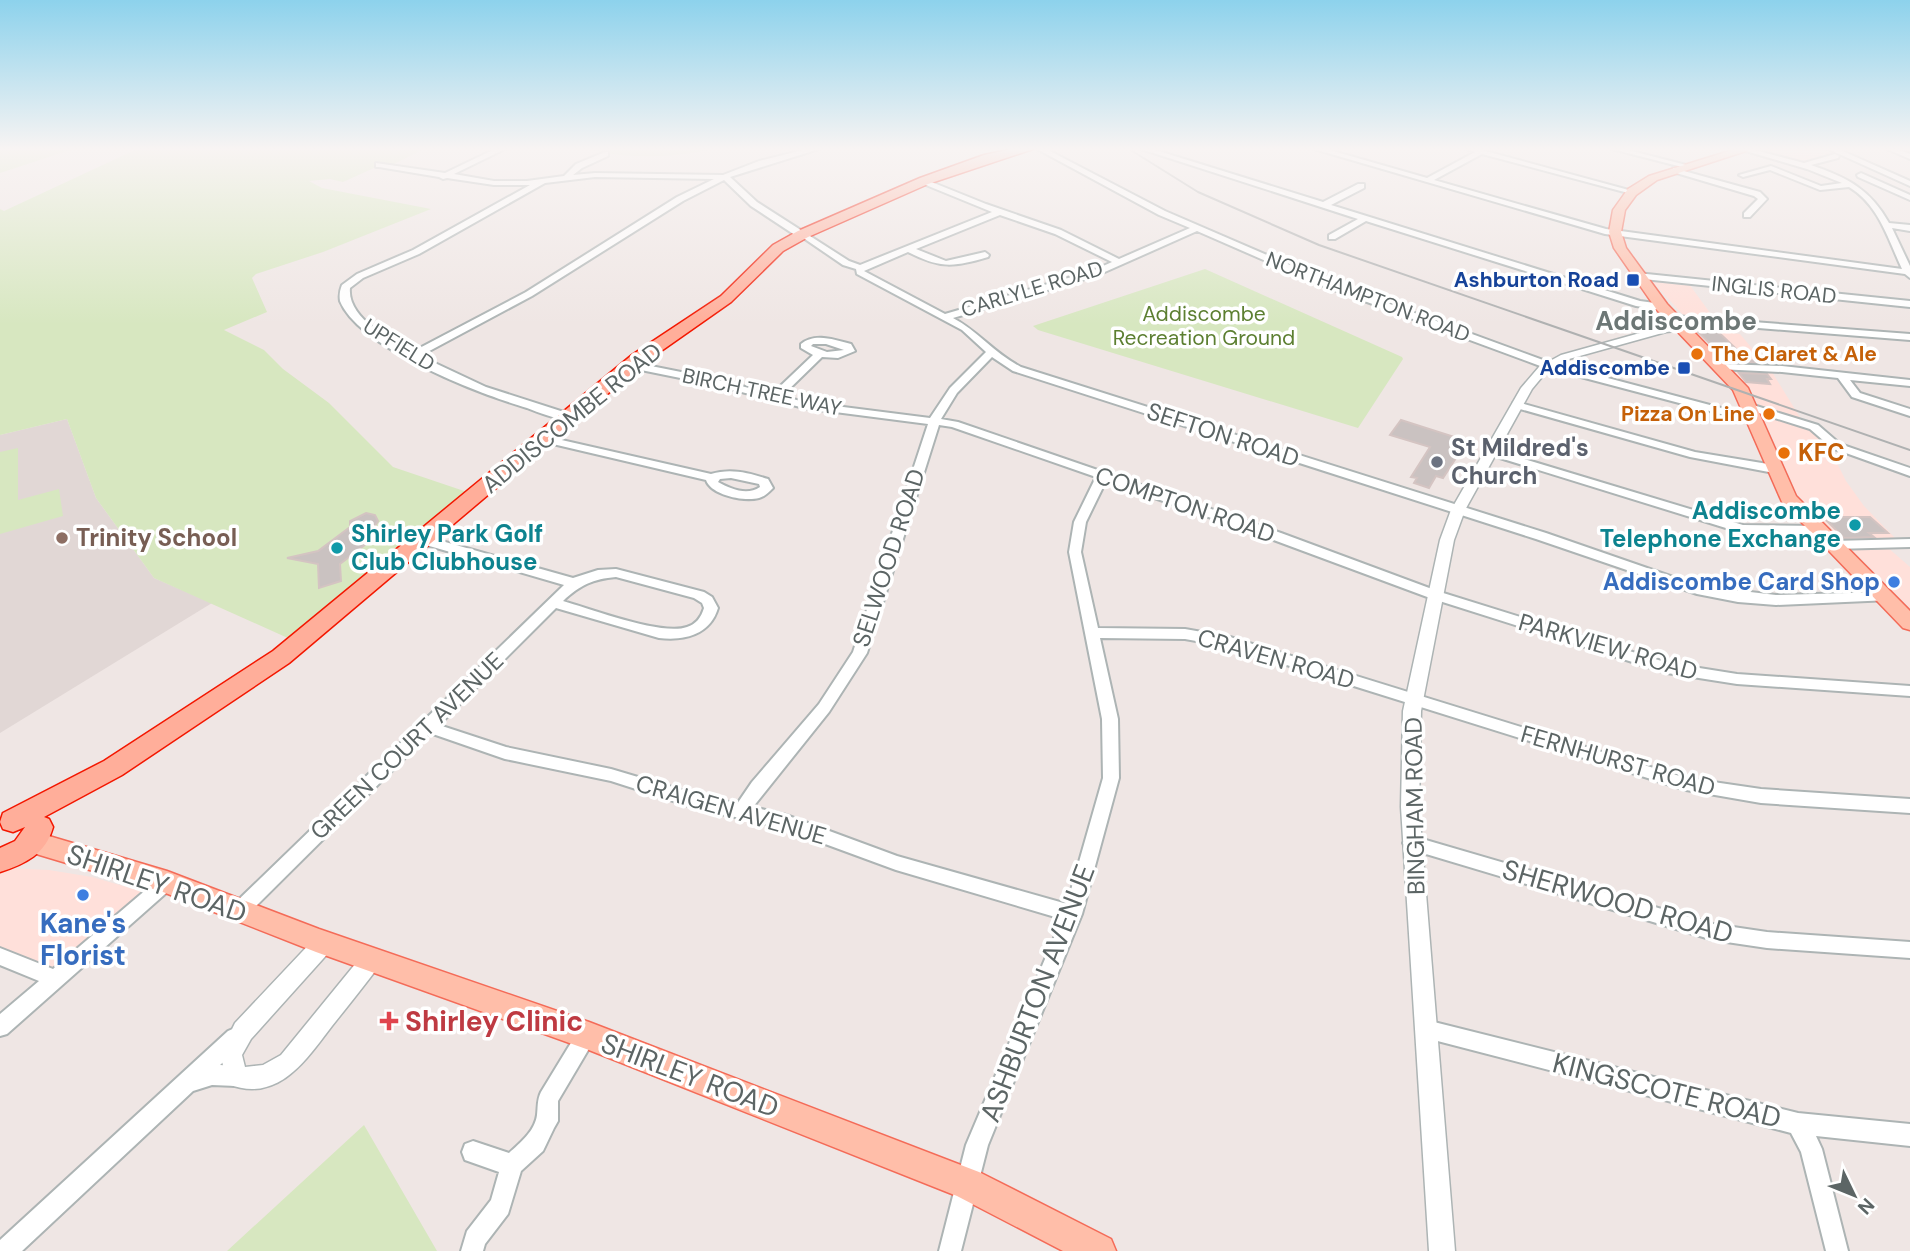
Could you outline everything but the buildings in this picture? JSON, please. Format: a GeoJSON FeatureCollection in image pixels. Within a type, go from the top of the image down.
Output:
{"type":"FeatureCollection","features":[{"type":"Feature","properties":{"kind":"highway","name":"ADDISCOMBE ROAD"},"geometry":{"type":"LineString","coordinates":[[0,860],[18,854],[21,829],[281,657],[631,365],[716,307],[768,255],[802,234],[863,207]]}},
{"type":"Feature","properties":{"kind":"main road"},"geometry":{"type":"LineString","coordinates":[[1621,207],[1615,232],[1623,256],[1662,306],[1740,388],[1788,498],[1910,624]]}},
{"type":"Feature","properties":{"kind":"main road","name":"SHIRLEY ROAD"},"geometry":{"type":"LineString","coordinates":[[21,829],[324,943],[587,1035],[967,1184],[1099,1251]]}},
{"type":"Feature","properties":{"kind":"street","name":"UPFIELD"},"geometry":{"type":"LineString","coordinates":[[496,207],[416,252],[360,276],[345,287],[344,300],[355,317],[411,357],[474,386],[542,412],[569,417]]}},
{"type":"Feature","properties":{"kind":"street"},"geometry":{"type":"LineString","coordinates":[[411,357],[529,294],[667,207]]}},
{"type":"Feature","properties":{"kind":"street","name":"SEFTON ROAD"},"geometry":{"type":"LineString","coordinates":[[759,207],[846,263],[860,268],[862,273],[971,332],[1003,362],[1710,593],[1786,600],[1885,597]]}},
{"type":"Feature","properties":{"kind":"street"},"geometry":{"type":"LineString","coordinates":[[988,207],[1051,229],[1118,262]]}},
{"type":"Feature","properties":{"kind":"street","name":"NORTHAMPTON ROAD"},"geometry":{"type":"LineString","coordinates":[[1156,207],[1197,228],[1318,280],[1548,365],[1814,427],[1824,433],[1829,442],[1910,472]]}},
{"type":"Feature","properties":{"kind":"street"},"geometry":{"type":"LineString","coordinates":[[1332,207],[1639,304],[1662,306]]}},
{"type":"Feature","properties":{"kind":"street"},"geometry":{"type":"LineString","coordinates":[[1526,207],[1615,232],[1909,273]]}},
{"type":"Feature","properties":{"kind":"street"},"geometry":{"type":"LineString","coordinates":[[1747,215],[1755,207]]}},
{"type":"Feature","properties":{"kind":"street"},"geometry":{"type":"LineString","coordinates":[[1875,207],[1909,273]]}},
{"type":"Feature","properties":{"kind":"street"},"geometry":{"type":"LineString","coordinates":[[860,268],[999,212]]}},
{"type":"Feature","properties":{"kind":"street"},"geometry":{"type":"LineString","coordinates":[[1332,237],[1365,218]]}},
{"type":"Feature","properties":{"kind":"street"},"geometry":{"type":"LineString","coordinates":[[1885,225],[1910,228]]}},
{"type":"Feature","properties":{"kind":"street","name":"CARLYLE ROAD"},"geometry":{"type":"LineString","coordinates":[[944,317],[1088,275],[1197,228]]}},
{"type":"Feature","properties":{"kind":"street"},"geometry":{"type":"LineString","coordinates":[[1895,247],[1910,249]]}},
{"type":"Feature","properties":{"kind":"street"},"geometry":{"type":"LineString","coordinates":[[908,248],[941,265],[985,255]]}},
{"type":"Feature","properties":{"kind":"street","name":"INGLIS ROAD"},"geometry":{"type":"LineString","coordinates":[[1637,276],[1910,304]]}},
{"type":"Feature","properties":{"kind":"street"},"geometry":{"type":"LineString","coordinates":[[1678,324],[1910,337]]}},
{"type":"Feature","properties":{"kind":"street","name":"BINGHAM ROAD"},"geometry":{"type":"LineString","coordinates":[[1441,1251],[1410,807],[1413,700],[1447,540],[1458,510],[1517,405],[1530,383],[1548,365],[1575,354],[1643,337],[1678,324]]}},
{"type":"Feature","properties":{"kind":"street","name":"SELWOOD ROAD"},"geometry":{"type":"LineString","coordinates":[[742,810],[824,708],[860,653],[934,420],[943,403],[993,352]]}},
{"type":"Feature","properties":{"kind":"street"},"geometry":{"type":"LineString","coordinates":[[774,398],[820,354]]}},
{"type":"Feature","properties":{"kind":"street"},"geometry":{"type":"LineString","coordinates":[[975,369],[1003,362]]}},
{"type":"Feature","properties":{"kind":"street","name":"BIRCH TREE WAY"},"geometry":{"type":"LineString","coordinates":[[631,365],[701,378],[774,398],[830,409],[934,420]]}},
{"type":"Feature","properties":{"kind":"street"},"geometry":{"type":"LineString","coordinates":[[1722,367],[1783,369],[1910,383]]}},
{"type":"Feature","properties":{"kind":"street"},"geometry":{"type":"LineString","coordinates":[[1841,375],[1856,395],[1910,413]]}},
{"type":"Feature","properties":{"kind":"street"},"geometry":{"type":"LineString","coordinates":[[1517,405],[1694,455],[1774,469]]}},
{"type":"Feature","properties":{"kind":"street","name":"COMPTON ROAD"},"geometry":{"type":"LineString","coordinates":[[934,420],[963,427],[1284,539],[1435,595]]}},
{"type":"Feature","properties":{"kind":"street"},"geometry":{"type":"LineString","coordinates":[[544,439],[712,478]]}},
{"type":"Feature","properties":{"kind":"street"},"geometry":{"type":"LineString","coordinates":[[1491,452],[1748,530],[1818,530]]}},
{"type":"Feature","properties":{"kind":"street","name":"ASHBURTON AVENUE"},"geometry":{"type":"LineString","coordinates":[[950,1251],[977,1146],[1073,914],[1105,804],[1112,761],[1110,719],[1075,547],[1080,522],[1102,477]]}},
{"type":"Feature","properties":{"kind":"street"},"geometry":{"type":"LineString","coordinates":[[424,540],[574,583],[598,574],[616,573],[699,595],[710,603],[710,613],[707,620],[696,629],[669,635],[554,603]]}},
{"type":"Feature","properties":{"kind":"street"},"geometry":{"type":"LineString","coordinates":[[1833,545],[1910,543]]}},
{"type":"Feature","properties":{"kind":"street","name":"GREEN COURT AVENUE"},"geometry":{"type":"LineString","coordinates":[[240,910],[574,583]]}},
{"type":"Feature","properties":{"kind":"street","name":"PARKVIEW ROAD"},"geometry":{"type":"LineString","coordinates":[[1435,595],[1674,670],[1737,679],[1910,691]]}},
{"type":"Feature","properties":{"kind":"street","name":"CRAVEN ROAD"},"geometry":{"type":"LineString","coordinates":[[1094,633],[1185,634],[1210,637],[1413,700]]}},
{"type":"Feature","properties":{"kind":"street","name":"FERNHURST ROAD"},"geometry":{"type":"LineString","coordinates":[[1413,700],[1661,778],[1711,789],[1761,796],[1910,806]]}},
{"type":"Feature","properties":{"kind":"street","name":"CRAIGEN AVENUE"},"geometry":{"type":"LineString","coordinates":[[426,726],[505,753],[594,771],[695,801],[742,810],[796,825],[900,864],[1073,914]]}},
{"type":"Feature","properties":{"kind":"street","name":"SHERWOOD ROAD"},"geometry":{"type":"LineString","coordinates":[[1412,843],[1713,932],[1767,940],[1910,950]]}},
{"type":"Feature","properties":{"kind":"street"},"geometry":{"type":"LineString","coordinates":[[0,1027],[167,882]]}},
{"type":"Feature","properties":{"kind":"street"},"geometry":{"type":"LineString","coordinates":[[5,1251],[243,1031],[324,943]]}},
{"type":"Feature","properties":{"kind":"street"},"geometry":{"type":"LineString","coordinates":[[0,956],[55,979]]}},
{"type":"Feature","properties":{"kind":"street"},"geometry":{"type":"LineString","coordinates":[[183,1087],[212,1075],[250,1079],[266,1076],[289,1063],[372,959]]}},
{"type":"Feature","properties":{"kind":"street","name":"KINGSCOTE ROAD"},"geometry":{"type":"LineString","coordinates":[[1426,1029],[1798,1124],[1910,1135]]}},
{"type":"Feature","properties":{"kind":"street"},"geometry":{"type":"LineString","coordinates":[[236,1076],[231,1054],[243,1031]]}},
{"type":"Feature","properties":{"kind":"street"},"geometry":{"type":"LineString","coordinates":[[472,1251],[475,1239],[500,1206],[512,1166],[535,1143],[547,1121],[548,1099],[587,1035]]}},
{"type":"Feature","properties":{"kind":"street"},"geometry":{"type":"LineString","coordinates":[[1798,1124],[1811,1149],[1837,1251]]}},
{"type":"Feature","properties":{"kind":"street"},"geometry":{"type":"LineString","coordinates":[[473,1152],[512,1166]]}},
{"type":"Feature","properties":{"kind":"shaded area"},"geometry":{"type":"Polygon","coordinates":[[[1652,281],[1689,284],[1724,332],[1740,334],[1772,372],[1806,427],[1815,429],[1825,439],[1846,481],[1864,506],[1895,538],[1878,539],[1910,567],[1910,608],[1797,494],[1751,389],[1652,281]]]}},
{"type":"Feature","properties":{"kind":"shaded area","name":"Trinity School"},"geometry":{"type":"Polygon","coordinates":[[[67,419],[96,498],[154,578],[212,603],[0,733],[0,435],[67,419]]]}},
{"type":"Feature","properties":{"kind":"shaded area"},"geometry":{"type":"Polygon","coordinates":[[[0,868],[49,870],[92,877],[151,894],[43,984],[0,964],[0,868]]]}},
{"type":"Feature","properties":{"kind":"green space"},"geometry":{"type":"Polygon","coordinates":[[[12,207],[431,209],[323,252],[256,274],[252,278],[267,312],[224,330],[264,350],[283,369],[329,403],[393,467],[470,493],[290,639],[154,578],[96,498],[67,419],[0,435],[0,209],[4,211],[12,207]]]}},
{"type":"Feature","properties":{"kind":"green space","name":"Addiscombe Recreation Ground"},"geometry":{"type":"Polygon","coordinates":[[[1205,269],[1402,357],[1358,428],[1038,330],[1033,326],[1205,269]]]}},
{"type":"Feature","properties":{"kind":"green space"},"geometry":{"type":"Polygon","coordinates":[[[18,448],[18,500],[59,489],[63,516],[0,534],[0,452],[18,448]]]}},
{"type":"Feature","properties":{"kind":"green space"},"geometry":{"type":"Polygon","coordinates":[[[364,1125],[437,1251],[227,1251],[364,1125]]]}},
{"type":"Feature","properties":{"kind":"tram line"},"geometry":{"type":"LineString","coordinates":[[1233,207],[1319,245],[1910,450]]}},
{"type":"Feature","properties":{"kind":"place","name":"Ashburton Road"},"geometry":{"type":"Point","coordinates":[1633,280]}},
{"type":"Feature","properties":{"kind":"place","name":"The Claret & Ale"},"geometry":{"type":"Point","coordinates":[1697,354]}},
{"type":"Feature","properties":{"kind":"place","name":"Addiscombe"},"geometry":{"type":"Point","coordinates":[1684,368]}},
{"type":"Feature","properties":{"kind":"place","name":"Pizza On Line"},"geometry":{"type":"Point","coordinates":[1769,414]}},
{"type":"Feature","properties":{"kind":"place","name":"KFC"},"geometry":{"type":"Point","coordinates":[1784,453]}},
{"type":"Feature","properties":{"kind":"place","name":"St Mildred's Church"},"geometry":{"type":"Point","coordinates":[1437,462]}},
{"type":"Feature","properties":{"kind":"place","name":"Addiscombe Telephone Exchange"},"geometry":{"type":"Point","coordinates":[1855,525]}},
{"type":"Feature","properties":{"kind":"place","name":"Trinity School"},"geometry":{"type":"Point","coordinates":[62,538]}},
{"type":"Feature","properties":{"kind":"place","name":"Shirley Park Golf Club Clubhouse"},"geometry":{"type":"Point","coordinates":[337,548]}},
{"type":"Feature","properties":{"kind":"place","name":"Addiscombe Card Shop"},"geometry":{"type":"Point","coordinates":[1894,582]}},
{"type":"Feature","properties":{"kind":"place","name":"Kane's Florist"},"geometry":{"type":"Point","coordinates":[83,895]}},
{"type":"Feature","properties":{"kind":"place","name":"Shirley Clinic"},"geometry":{"type":"Point","coordinates":[389,1021]}},
{"type":"Feature","properties":{"kind":"district","name":"Addiscombe"},"geometry":{"type":"Point","coordinates":[1676,321]}}]}
